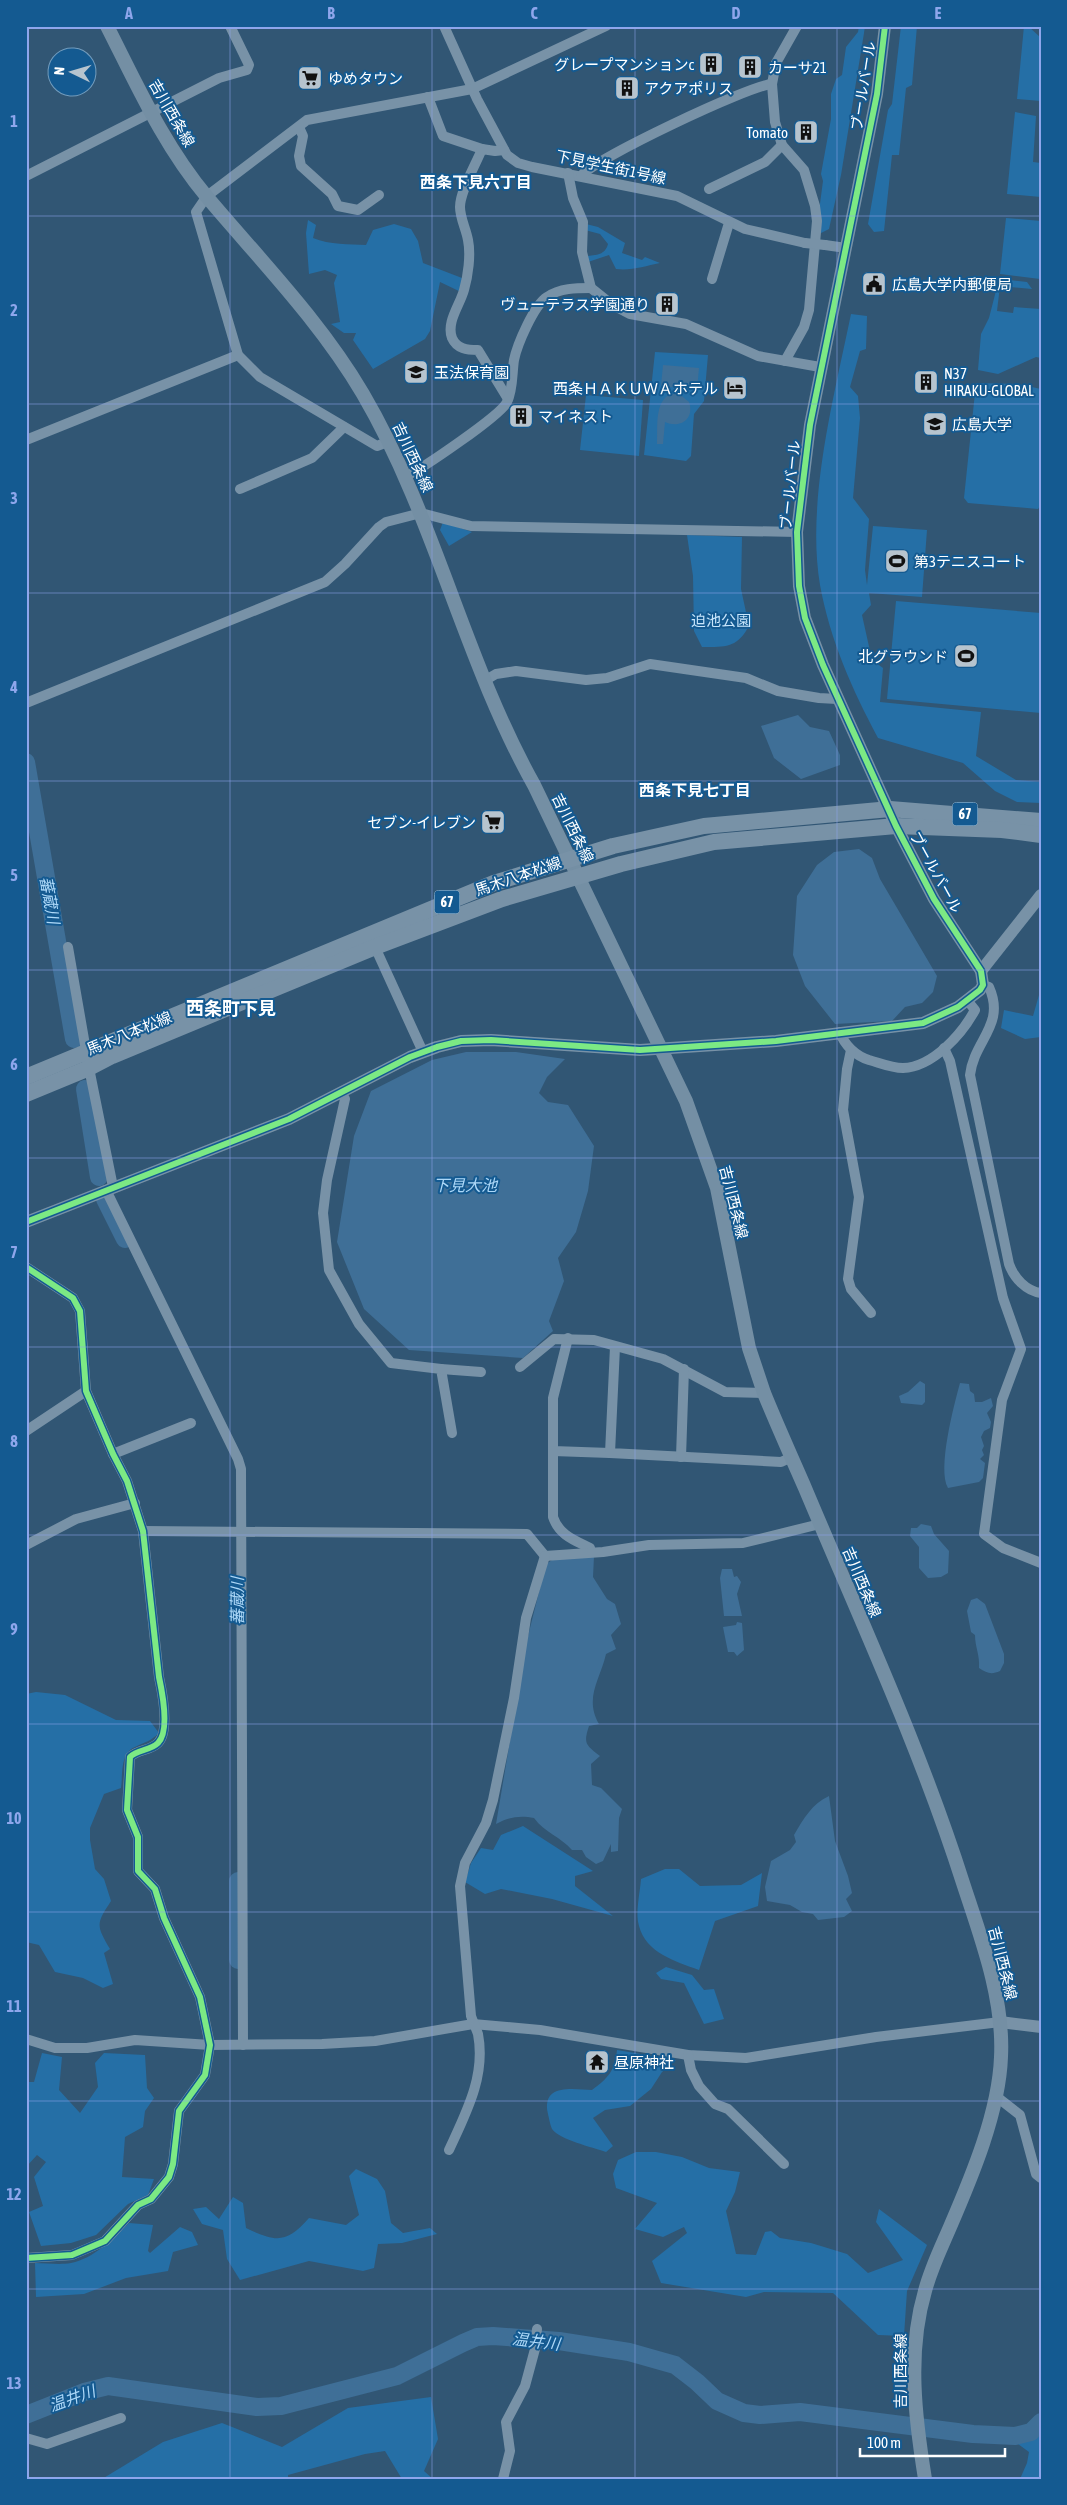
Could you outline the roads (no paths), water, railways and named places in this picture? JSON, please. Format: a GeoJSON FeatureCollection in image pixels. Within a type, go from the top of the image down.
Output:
{"type":"FeatureCollection","features":[{"type":"Feature","properties":{"kind":"main road","name":"吉川西条線"},"geometry":{"type":"LineString","coordinates":[[107,26],[168,144],[207,196],[330,343],[390,441],[421,513],[484,681],[518,756],[686,1101],[716,1188],[749,1348],[764,1393],[898,1708],[949,1839],[979,1930],[998,2006],[1002,2056],[997,2096],[975,2163],[924,2292],[915,2335],[914,2388],[919,2443],[925,2479]]}},
{"type":"Feature","properties":{"kind":"main road","name":"馬木八本松線"},"geometry":{"type":"LineString","coordinates":[[26,1076],[494,883],[569,858],[613,846],[704,826],[890,809],[1041,821]]}},
{"type":"Feature","properties":{"kind":"main road","name":"馬木八本松線"},"geometry":{"type":"LineString","coordinates":[[26,1094],[89,1068],[112,1056],[375,947],[502,900],[578,876],[714,842],[896,826],[1002,830],[1041,835]]}},
{"type":"Feature","properties":{"kind":"street"},"geometry":{"type":"LineString","coordinates":[[26,176],[219,78],[247,70],[249,65],[230,26]]}},
{"type":"Feature","properties":{"kind":"street","name":"下見学生街1号線"},"geometry":{"type":"LineString","coordinates":[[444,26],[472,89],[504,150],[518,163],[677,196],[729,223],[745,229],[805,243],[846,248]]}},
{"type":"Feature","properties":{"kind":"street"},"geometry":{"type":"LineString","coordinates":[[390,441],[377,446],[260,377],[238,355],[196,212],[207,196],[307,120],[472,89],[606,26]]}},
{"type":"Feature","properties":{"kind":"street"},"geometry":{"type":"LineString","coordinates":[[785,361],[804,327],[809,310],[817,221],[815,206],[804,170],[782,145],[775,122],[772,84],[776,63],[797,26]]}},
{"type":"Feature","properties":{"kind":"street","name":"ブールバール"},"geometry":{"type":"LineString","coordinates":[[884,26],[877,94],[848,225],[846,248],[836,301],[820,367],[803,473],[797,532],[799,586],[805,618],[837,699],[890,809],[896,826],[934,899],[980,971]]}},
{"type":"Feature","properties":{"kind":"street"},"geometry":{"type":"LineString","coordinates":[[581,176],[586,169],[601,160],[696,114],[743,92],[764,84],[772,84]]}},
{"type":"Feature","properties":{"kind":"street"},"geometry":{"type":"LineString","coordinates":[[428,97],[442,136],[482,149],[504,150]]}},
{"type":"Feature","properties":{"kind":"street"},"geometry":{"type":"LineString","coordinates":[[298,127],[303,136],[300,156],[301,166],[332,194],[338,206],[358,210],[379,195]]}},
{"type":"Feature","properties":{"kind":"street"},"geometry":{"type":"LineString","coordinates":[[709,189],[765,162],[782,145]]}},
{"type":"Feature","properties":{"kind":"street"},"geometry":{"type":"LineString","coordinates":[[482,149],[460,206],[469,242],[468,272],[451,331],[457,345],[463,349],[478,350],[508,399]]}},
{"type":"Feature","properties":{"kind":"street"},"geometry":{"type":"LineString","coordinates":[[568,173],[573,198],[583,222],[582,252],[591,288],[610,304],[630,314],[686,324],[753,354],[820,367]]}},
{"type":"Feature","properties":{"kind":"street"},"geometry":{"type":"LineString","coordinates":[[712,279],[729,223]]}},
{"type":"Feature","properties":{"kind":"street"},"geometry":{"type":"LineString","coordinates":[[406,476],[422,468],[497,413],[508,399],[515,357],[524,333],[546,297],[570,289],[591,288]]}},
{"type":"Feature","properties":{"kind":"street"},"geometry":{"type":"LineString","coordinates":[[26,440],[238,355]]}},
{"type":"Feature","properties":{"kind":"street"},"geometry":{"type":"LineString","coordinates":[[240,489],[312,458],[344,427]]}},
{"type":"Feature","properties":{"kind":"street"},"geometry":{"type":"LineString","coordinates":[[26,703],[325,582],[345,564],[379,527],[386,522],[421,513],[471,526],[797,532]]}},
{"type":"Feature","properties":{"kind":"street"},"geometry":{"type":"LineString","coordinates":[[484,681],[496,674],[516,671],[586,680],[607,678],[650,664],[746,678],[778,691],[837,699]]}},
{"type":"Feature","properties":{"kind":"street"},"geometry":{"type":"LineString","coordinates":[[26,1222],[289,1118],[423,1052],[461,1041],[491,1040],[640,1050],[776,1041],[923,1023],[967,1000],[980,990],[983,985],[980,971],[1041,895]]}},
{"type":"Feature","properties":{"kind":"street"},"geometry":{"type":"LineString","coordinates":[[68,947],[87,1050],[109,1189],[241,1468],[239,1531],[243,2045]]}},
{"type":"Feature","properties":{"kind":"street"},"geometry":{"type":"LineString","coordinates":[[375,947],[423,1052]]}},
{"type":"Feature","properties":{"kind":"street"},"geometry":{"type":"LineString","coordinates":[[983,985],[989,987],[995,1000],[995,1012],[992,1026],[977,1049],[971,1063],[970,1075],[1009,1264],[1020,1282],[1034,1292],[1041,1293]]}},
{"type":"Feature","properties":{"kind":"street"},"geometry":{"type":"LineString","coordinates":[[840,1032],[842,1040],[851,1050],[866,1059],[904,1068],[934,1057],[944,1048],[968,1022],[975,1010],[967,1000]]}},
{"type":"Feature","properties":{"kind":"street"},"geometry":{"type":"LineString","coordinates":[[944,1048],[950,1061],[1003,1298],[1022,1348],[1002,1400],[984,1534],[1002,1548],[1041,1563]]}},
{"type":"Feature","properties":{"kind":"street"},"geometry":{"type":"LineString","coordinates":[[851,1050],[843,1110],[859,1197],[848,1279],[851,1289],[871,1313]]}},
{"type":"Feature","properties":{"kind":"street"},"geometry":{"type":"LineString","coordinates":[[341,1092],[345,1099],[328,1172],[323,1213],[329,1270],[359,1324],[391,1363],[481,1372]]}},
{"type":"Feature","properties":{"kind":"street"},"geometry":{"type":"LineString","coordinates":[[26,1267],[73,1298],[80,1311],[86,1391],[113,1454],[127,1481],[143,1531],[159,1677],[164,1700],[163,1734],[159,1743],[136,1751],[130,1757],[127,1810],[138,1837],[138,1872],[155,1889],[164,1918],[200,1997],[210,2045],[205,2075],[179,2111],[173,2164],[169,2177],[152,2199],[138,2205],[105,2241],[72,2254],[26,2258]]}},
{"type":"Feature","properties":{"kind":"street"},"geometry":{"type":"LineString","coordinates":[[568,1338],[553,1398],[553,1517],[556,1526],[563,1534],[590,1548],[591,1552]]}},
{"type":"Feature","properties":{"kind":"street"},"geometry":{"type":"LineString","coordinates":[[520,1367],[554,1339],[594,1340],[663,1359],[725,1392],[764,1393]]}},
{"type":"Feature","properties":{"kind":"street"},"geometry":{"type":"LineString","coordinates":[[610,1453],[615,1347]]}},
{"type":"Feature","properties":{"kind":"street"},"geometry":{"type":"LineString","coordinates":[[441,1369],[452,1433]]}},
{"type":"Feature","properties":{"kind":"street"},"geometry":{"type":"LineString","coordinates":[[681,1457],[684,1369]]}},
{"type":"Feature","properties":{"kind":"street"},"geometry":{"type":"LineString","coordinates":[[26,1431],[86,1391]]}},
{"type":"Feature","properties":{"kind":"street"},"geometry":{"type":"LineString","coordinates":[[113,1454],[191,1423]]}},
{"type":"Feature","properties":{"kind":"street"},"geometry":{"type":"LineString","coordinates":[[553,1450],[780,1462],[792,1457]]}},
{"type":"Feature","properties":{"kind":"street"},"geometry":{"type":"LineString","coordinates":[[26,1545],[76,1519],[135,1503]]}},
{"type":"Feature","properties":{"kind":"street"},"geometry":{"type":"LineString","coordinates":[[545,1556],[649,1545],[743,1543],[820,1524]]}},
{"type":"Feature","properties":{"kind":"street"},"geometry":{"type":"LineString","coordinates":[[143,1531],[527,1534],[545,1556]]}},
{"type":"Feature","properties":{"kind":"street"},"geometry":{"type":"LineString","coordinates":[[449,2150],[473,2098],[480,2064],[478,2034],[473,2024],[460,1886],[465,1863],[486,1823],[493,1800],[514,1698],[526,1618],[545,1556]]}},
{"type":"Feature","properties":{"kind":"street"},"geometry":{"type":"LineString","coordinates":[[26,2039],[55,2048],[87,2048],[135,2040],[210,2045],[375,2041],[473,2024],[540,2030],[688,2056],[746,2058],[876,2037],[1000,2022],[1041,2026]]}},
{"type":"Feature","properties":{"kind":"street"},"geometry":{"type":"LineString","coordinates":[[688,2056],[691,2070],[698,2086],[716,2104],[728,2109],[784,2164]]}},
{"type":"Feature","properties":{"kind":"street"},"geometry":{"type":"LineString","coordinates":[[997,2096],[1020,2115],[1036,2174],[1041,2178]]}},
{"type":"Feature","properties":{"kind":"street"},"geometry":{"type":"LineString","coordinates":[[503,2479],[510,2451],[506,2422],[525,2386],[535,2349],[537,2329]]}},
{"type":"Feature","properties":{"kind":"street"},"geometry":{"type":"LineString","coordinates":[[26,2438],[47,2444],[121,2418]]}},
{"type":"Feature","properties":{"kind":"water"},"geometry":{"type":"Polygon","coordinates":[[[663,365],[699,368],[697,390],[661,386],[663,365]]]}},
{"type":"Feature","properties":{"kind":"water"},"geometry":{"type":"Polygon","coordinates":[[[678,393],[689,402],[690,413],[688,418],[676,424],[665,422],[663,444],[657,444],[658,412],[664,399],[678,393]]]}},
{"type":"Feature","properties":{"kind":"water"},"geometry":{"type":"Polygon","coordinates":[[[798,715],[810,727],[829,731],[840,755],[840,765],[801,779],[774,758],[761,726],[798,715]]]}},
{"type":"Feature","properties":{"kind":"water"},"geometry":{"type":"Polygon","coordinates":[[[859,849],[872,858],[880,879],[937,976],[933,992],[922,1003],[905,1007],[892,1021],[835,1024],[805,986],[793,955],[797,896],[817,865],[834,852],[859,849]]]}},
{"type":"Feature","properties":{"kind":"water","name":"下見大池"},"geometry":{"type":"Polygon","coordinates":[[[466,1052],[516,1052],[565,1059],[547,1077],[539,1093],[548,1102],[568,1105],[594,1146],[588,1191],[576,1232],[558,1258],[564,1281],[549,1321],[553,1331],[523,1358],[409,1350],[364,1309],[337,1242],[354,1136],[371,1091],[432,1060],[466,1052]]]}},
{"type":"Feature","properties":{"kind":"water"},"geometry":{"type":"Polygon","coordinates":[[[920,1381],[925,1384],[925,1402],[922,1405],[901,1403],[899,1396],[908,1392],[920,1381]]]}},
{"type":"Feature","properties":{"kind":"water"},"geometry":{"type":"Polygon","coordinates":[[[960,1383],[969,1384],[970,1391],[974,1394],[975,1402],[982,1402],[991,1398],[993,1406],[987,1413],[991,1422],[990,1428],[984,1431],[981,1437],[984,1455],[980,1459],[985,1463],[983,1478],[979,1482],[948,1488],[944,1467],[945,1452],[960,1383]]]}},
{"type":"Feature","properties":{"kind":"water"},"geometry":{"type":"Polygon","coordinates":[[[921,1524],[931,1526],[934,1534],[949,1551],[948,1573],[941,1577],[928,1578],[919,1568],[919,1547],[910,1536],[911,1528],[917,1528],[921,1524]]]}},
{"type":"Feature","properties":{"kind":"water"},"geometry":{"type":"Polygon","coordinates":[[[594,1556],[593,1577],[607,1599],[615,1604],[621,1624],[611,1635],[616,1649],[606,1654],[593,1697],[595,1715],[599,1724],[589,1726],[586,1737],[587,1744],[600,1756],[591,1764],[592,1785],[601,1788],[622,1809],[619,1818],[618,1851],[611,1852],[611,1844],[603,1861],[596,1864],[586,1857],[582,1850],[572,1850],[543,1828],[534,1818],[515,1817],[496,1824],[527,1640],[546,1564],[552,1560],[594,1556]]]}},
{"type":"Feature","properties":{"kind":"water"},"geometry":{"type":"Polygon","coordinates":[[[722,1569],[732,1569],[734,1577],[737,1576],[741,1582],[737,1594],[742,1616],[724,1616],[720,1578],[722,1569]]]}},
{"type":"Feature","properties":{"kind":"water"},"geometry":{"type":"Polygon","coordinates":[[[977,1598],[985,1604],[1004,1654],[1004,1663],[1000,1671],[994,1673],[979,1668],[975,1635],[971,1632],[967,1611],[971,1600],[977,1598]]]}},
{"type":"Feature","properties":{"kind":"water"},"geometry":{"type":"Polygon","coordinates":[[[737,1622],[742,1623],[744,1650],[737,1656],[734,1652],[728,1652],[723,1627],[736,1625],[737,1622]]]}},
{"type":"Feature","properties":{"kind":"water"},"geometry":{"type":"Polygon","coordinates":[[[829,1796],[835,1841],[852,1893],[846,1899],[852,1911],[844,1917],[818,1920],[813,1914],[802,1912],[790,1905],[767,1901],[765,1887],[771,1861],[790,1850],[796,1842],[794,1835],[805,1817],[813,1807],[829,1796]]]}},
{"type":"Feature","properties":{"kind":"waterway","name":"蕃蔵川"},"geometry":{"type":"LineString","coordinates":[[26,762],[74,1039]]}},
{"type":"Feature","properties":{"kind":"waterway","name":"蕃蔵川"},"geometry":{"type":"LineString","coordinates":[[85,1089],[99,1177]]}},
{"type":"Feature","properties":{"kind":"waterway","name":"蕃蔵川"},"geometry":{"type":"LineString","coordinates":[[105,1199],[125,1239]]}},
{"type":"Feature","properties":{"kind":"waterway","name":"蕃蔵川"},"geometry":{"type":"LineString","coordinates":[[238,1881],[238,1960]]}},
{"type":"Feature","properties":{"kind":"waterway","name":"温井川"},"geometry":{"type":"LineString","coordinates":[[26,2415],[84,2392],[108,2386],[257,2407],[281,2406],[397,2376],[477,2337],[493,2336],[559,2341],[629,2352],[675,2365],[717,2401],[744,2413],[760,2415],[800,2412],[973,2434],[1015,2436],[1031,2432],[1041,2422]]}},
{"type":"Feature","properties":{"kind":"place","name":"グレープマンションc"},"geometry":{"type":"Point","coordinates":[711,64]}},
{"type":"Feature","properties":{"kind":"place","name":"カーサ21"},"geometry":{"type":"Point","coordinates":[750,67]}},
{"type":"Feature","properties":{"kind":"place","name":"ゆめタウン"},"geometry":{"type":"Point","coordinates":[310,78]}},
{"type":"Feature","properties":{"kind":"place","name":"アクアポリス"},"geometry":{"type":"Point","coordinates":[627,88]}},
{"type":"Feature","properties":{"kind":"place","name":"Tomato"},"geometry":{"type":"Point","coordinates":[806,132]}},
{"type":"Feature","properties":{"kind":"place","name":"広島大学内郵便局"},"geometry":{"type":"Point","coordinates":[874,284]}},
{"type":"Feature","properties":{"kind":"place","name":"ヴューテラス学園通り"},"geometry":{"type":"Point","coordinates":[667,304]}},
{"type":"Feature","properties":{"kind":"place","name":"玉法保育園"},"geometry":{"type":"Point","coordinates":[416,372]}},
{"type":"Feature","properties":{"kind":"place","name":"N37 HIRAKU-GLOBAL"},"geometry":{"type":"Point","coordinates":[926,382]}},
{"type":"Feature","properties":{"kind":"place","name":"西条ＨＡＫＵＷＡホテル"},"geometry":{"type":"Point","coordinates":[735,388]}},
{"type":"Feature","properties":{"kind":"place","name":"マイネスト"},"geometry":{"type":"Point","coordinates":[521,416]}},
{"type":"Feature","properties":{"kind":"place","name":"広島大学"},"geometry":{"type":"Point","coordinates":[935,424]}},
{"type":"Feature","properties":{"kind":"place","name":"第3テニスコート"},"geometry":{"type":"Point","coordinates":[897,561]}},
{"type":"Feature","properties":{"kind":"place","name":"北グラウンド"},"geometry":{"type":"Point","coordinates":[966,656]}},
{"type":"Feature","properties":{"kind":"place","name":"セブン-イレブン"},"geometry":{"type":"Point","coordinates":[493,822]}},
{"type":"Feature","properties":{"kind":"place","name":"昼原神社"},"geometry":{"type":"Point","coordinates":[597,2062]}},
{"type":"Feature","properties":{"kind":"district","name":"西条下見六丁目"},"geometry":{"type":"Point","coordinates":[476,182]}},
{"type":"Feature","properties":{"kind":"district","name":"西条下見七丁目"},"geometry":{"type":"Point","coordinates":[695,790]}},
{"type":"Feature","properties":{"kind":"district","name":"西条町下見"},"geometry":{"type":"Point","coordinates":[231,1008]}},
{"type":"Feature","properties":{"kind":"park label","name":"迫池公園"},"geometry":{"type":"Point","coordinates":[721,620]}}]}
